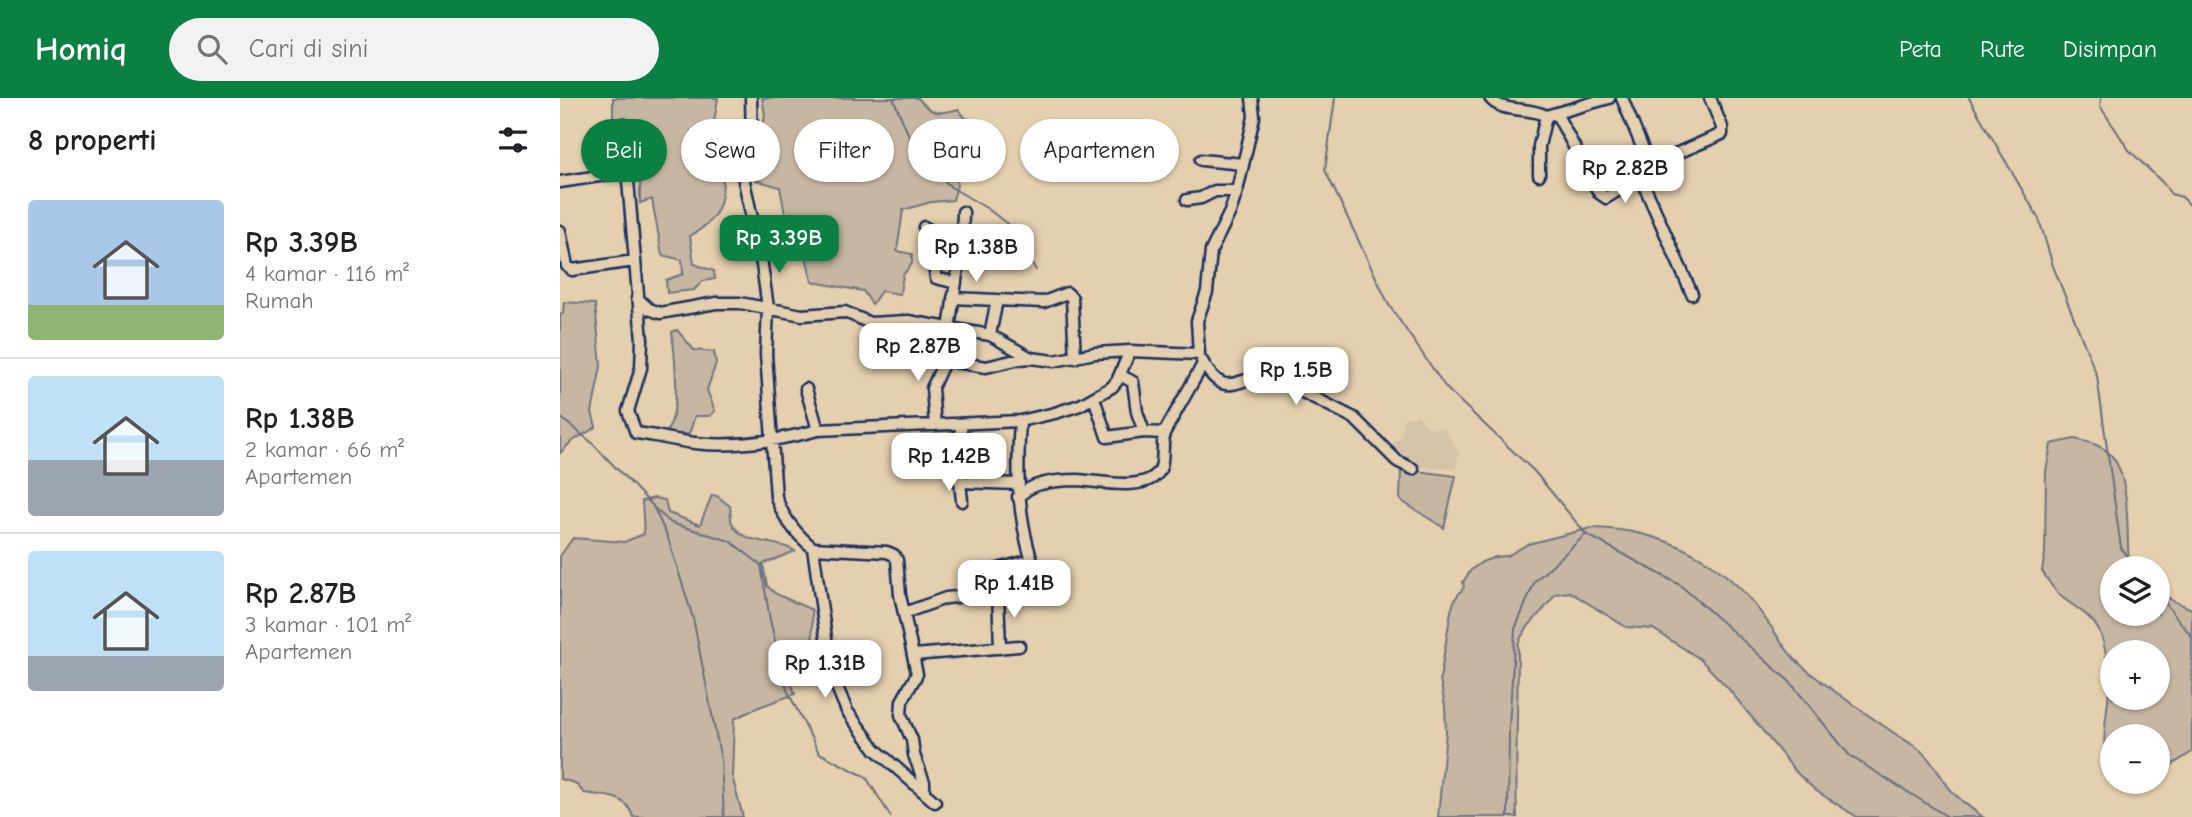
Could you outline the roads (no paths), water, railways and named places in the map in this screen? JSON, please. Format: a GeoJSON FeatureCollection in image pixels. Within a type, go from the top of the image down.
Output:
{"type":"FeatureCollection","features":[{"type":"Feature","properties":{"kind":"street"},"geometry":{"type":"LineString","coordinates":[[751,98],[752,119]]}},
{"type":"Feature","properties":{"kind":"street"},"geometry":{"type":"LineString","coordinates":[[1252,98],[1254,117],[1237,191],[1226,223],[1211,251],[1207,292],[1197,321],[1201,359],[1213,378],[1224,384],[1232,385],[1273,377],[1354,418],[1390,455],[1413,469]]}},
{"type":"Feature","properties":{"kind":"street"},"geometry":{"type":"LineString","coordinates":[[1490,98],[1499,106],[1552,116],[1609,98]]}},
{"type":"Feature","properties":{"kind":"street"},"geometry":{"type":"LineString","coordinates":[[1622,98],[1651,169]]}},
{"type":"Feature","properties":{"kind":"street"},"geometry":{"type":"LineString","coordinates":[[1552,116],[1602,197],[1610,197],[1651,169],[1700,141],[1722,134],[1722,127],[1710,98]]}},
{"type":"Feature","properties":{"kind":"street"},"geometry":{"type":"LineString","coordinates":[[1539,175],[1539,146],[1552,116]]}},
{"type":"Feature","properties":{"kind":"street"},"geometry":{"type":"LineString","coordinates":[[1200,160],[1243,164]]}},
{"type":"Feature","properties":{"kind":"street"},"geometry":{"type":"LineString","coordinates":[[1640,176],[1692,294]]}},
{"type":"Feature","properties":{"kind":"street"},"geometry":{"type":"LineString","coordinates":[[560,181],[581,178]]}},
{"type":"Feature","properties":{"kind":"street"},"geometry":{"type":"LineString","coordinates":[[627,182],[642,360],[628,411],[636,433],[696,443],[727,443],[786,438],[818,430],[1020,421],[1055,413],[1094,398],[1112,387],[1130,351]]}},
{"type":"Feature","properties":{"kind":"street"},"geometry":{"type":"LineString","coordinates":[[745,182],[768,309],[766,354],[776,497],[781,511],[813,548],[831,673],[847,711],[875,750],[935,802]]}},
{"type":"Feature","properties":{"kind":"street"},"geometry":{"type":"LineString","coordinates":[[1187,200],[1201,198],[1215,191],[1237,191]]}},
{"type":"Feature","properties":{"kind":"street"},"geometry":{"type":"LineString","coordinates":[[949,329],[963,212]]}},
{"type":"Feature","properties":{"kind":"street"},"geometry":{"type":"LineString","coordinates":[[924,227],[929,230],[936,278],[956,282]]}},
{"type":"Feature","properties":{"kind":"street"},"geometry":{"type":"LineString","coordinates":[[560,231],[567,266],[572,270],[634,261]]}},
{"type":"Feature","properties":{"kind":"street"},"geometry":{"type":"LineString","coordinates":[[953,298],[1044,302],[1071,294],[1074,358]]}},
{"type":"Feature","properties":{"kind":"street"},"geometry":{"type":"LineString","coordinates":[[637,298],[649,309],[660,313],[716,303],[740,303],[802,315],[845,312],[870,323],[908,321],[990,335],[1031,358]]}},
{"type":"Feature","properties":{"kind":"street"},"geometry":{"type":"LineString","coordinates":[[990,335],[997,300]]}},
{"type":"Feature","properties":{"kind":"street"},"geometry":{"type":"LineString","coordinates":[[935,425],[932,388],[943,364],[949,361],[986,367],[1031,358],[1054,361],[1095,353],[1130,351],[1201,359]]}},
{"type":"Feature","properties":{"kind":"street"},"geometry":{"type":"LineString","coordinates":[[1018,497],[1028,488],[1048,482],[1074,480],[1125,485],[1142,481],[1159,472],[1164,433],[1201,359]]}},
{"type":"Feature","properties":{"kind":"street"},"geometry":{"type":"LineString","coordinates":[[1120,375],[1133,382],[1137,412],[1144,432]]}},
{"type":"Feature","properties":{"kind":"street"},"geometry":{"type":"LineString","coordinates":[[806,389],[818,430]]}},
{"type":"Feature","properties":{"kind":"street"},"geometry":{"type":"LineString","coordinates":[[1094,398],[1107,437],[1144,432],[1164,433]]}},
{"type":"Feature","properties":{"kind":"street"},"geometry":{"type":"LineString","coordinates":[[904,612],[946,598],[1035,588],[1037,574],[1021,520],[1018,497],[1020,421]]}},
{"type":"Feature","properties":{"kind":"street"},"geometry":{"type":"LineString","coordinates":[[961,424],[962,501]]}},
{"type":"Feature","properties":{"kind":"street"},"geometry":{"type":"LineString","coordinates":[[960,482],[1018,484]]}},
{"type":"Feature","properties":{"kind":"street"},"geometry":{"type":"LineString","coordinates":[[813,548],[891,553],[897,560],[904,612],[918,674],[902,701],[901,715],[912,740],[924,791]]}},
{"type":"Feature","properties":{"kind":"street"},"geometry":{"type":"LineString","coordinates":[[995,569],[1031,560]]}},
{"type":"Feature","properties":{"kind":"street"},"geometry":{"type":"LineString","coordinates":[[998,593],[1000,648]]}},
{"type":"Feature","properties":{"kind":"street"},"geometry":{"type":"LineString","coordinates":[[914,654],[1020,646]]}},
{"type":"Feature","properties":{"kind":"waterway"},"geometry":{"type":"LineString","coordinates":[[893,98],[909,136],[929,167],[951,187],[1010,226],[1036,270]]}},
{"type":"Feature","properties":{"kind":"waterway"},"geometry":{"type":"LineString","coordinates":[[1335,98],[1325,170],[1389,305],[1446,388],[1534,471],[1586,534],[1680,585],[1790,682],[1850,756],[1948,817]]}},
{"type":"Feature","properties":{"kind":"waterway"},"geometry":{"type":"LineString","coordinates":[[1969,98],[2039,219],[2053,266],[2097,376],[2121,548],[2127,556]]}},
{"type":"Feature","properties":{"kind":"waterway"},"geometry":{"type":"LineString","coordinates":[[2101,98],[2100,106],[2129,150],[2171,194],[2182,197],[2192,207]]}},
{"type":"Feature","properties":{"kind":"waterway"},"geometry":{"type":"LineString","coordinates":[[560,417],[590,441],[653,506],[668,538],[693,618],[721,760],[724,817]]}},
{"type":"Feature","properties":{"kind":"waterway"},"geometry":{"type":"LineString","coordinates":[[654,508],[671,523],[730,541],[761,565],[770,620],[787,690],[819,753],[866,777],[891,817]]}},
{"type":"Feature","properties":{"kind":"waterway"},"geometry":{"type":"LineString","coordinates":[[1508,817],[1509,728],[1515,629],[1535,581],[1585,535]]}},
{"type":"Feature","properties":{"kind":"waterway"},"geometry":{"type":"LineString","coordinates":[[2170,609],[2192,637]]}}]}
